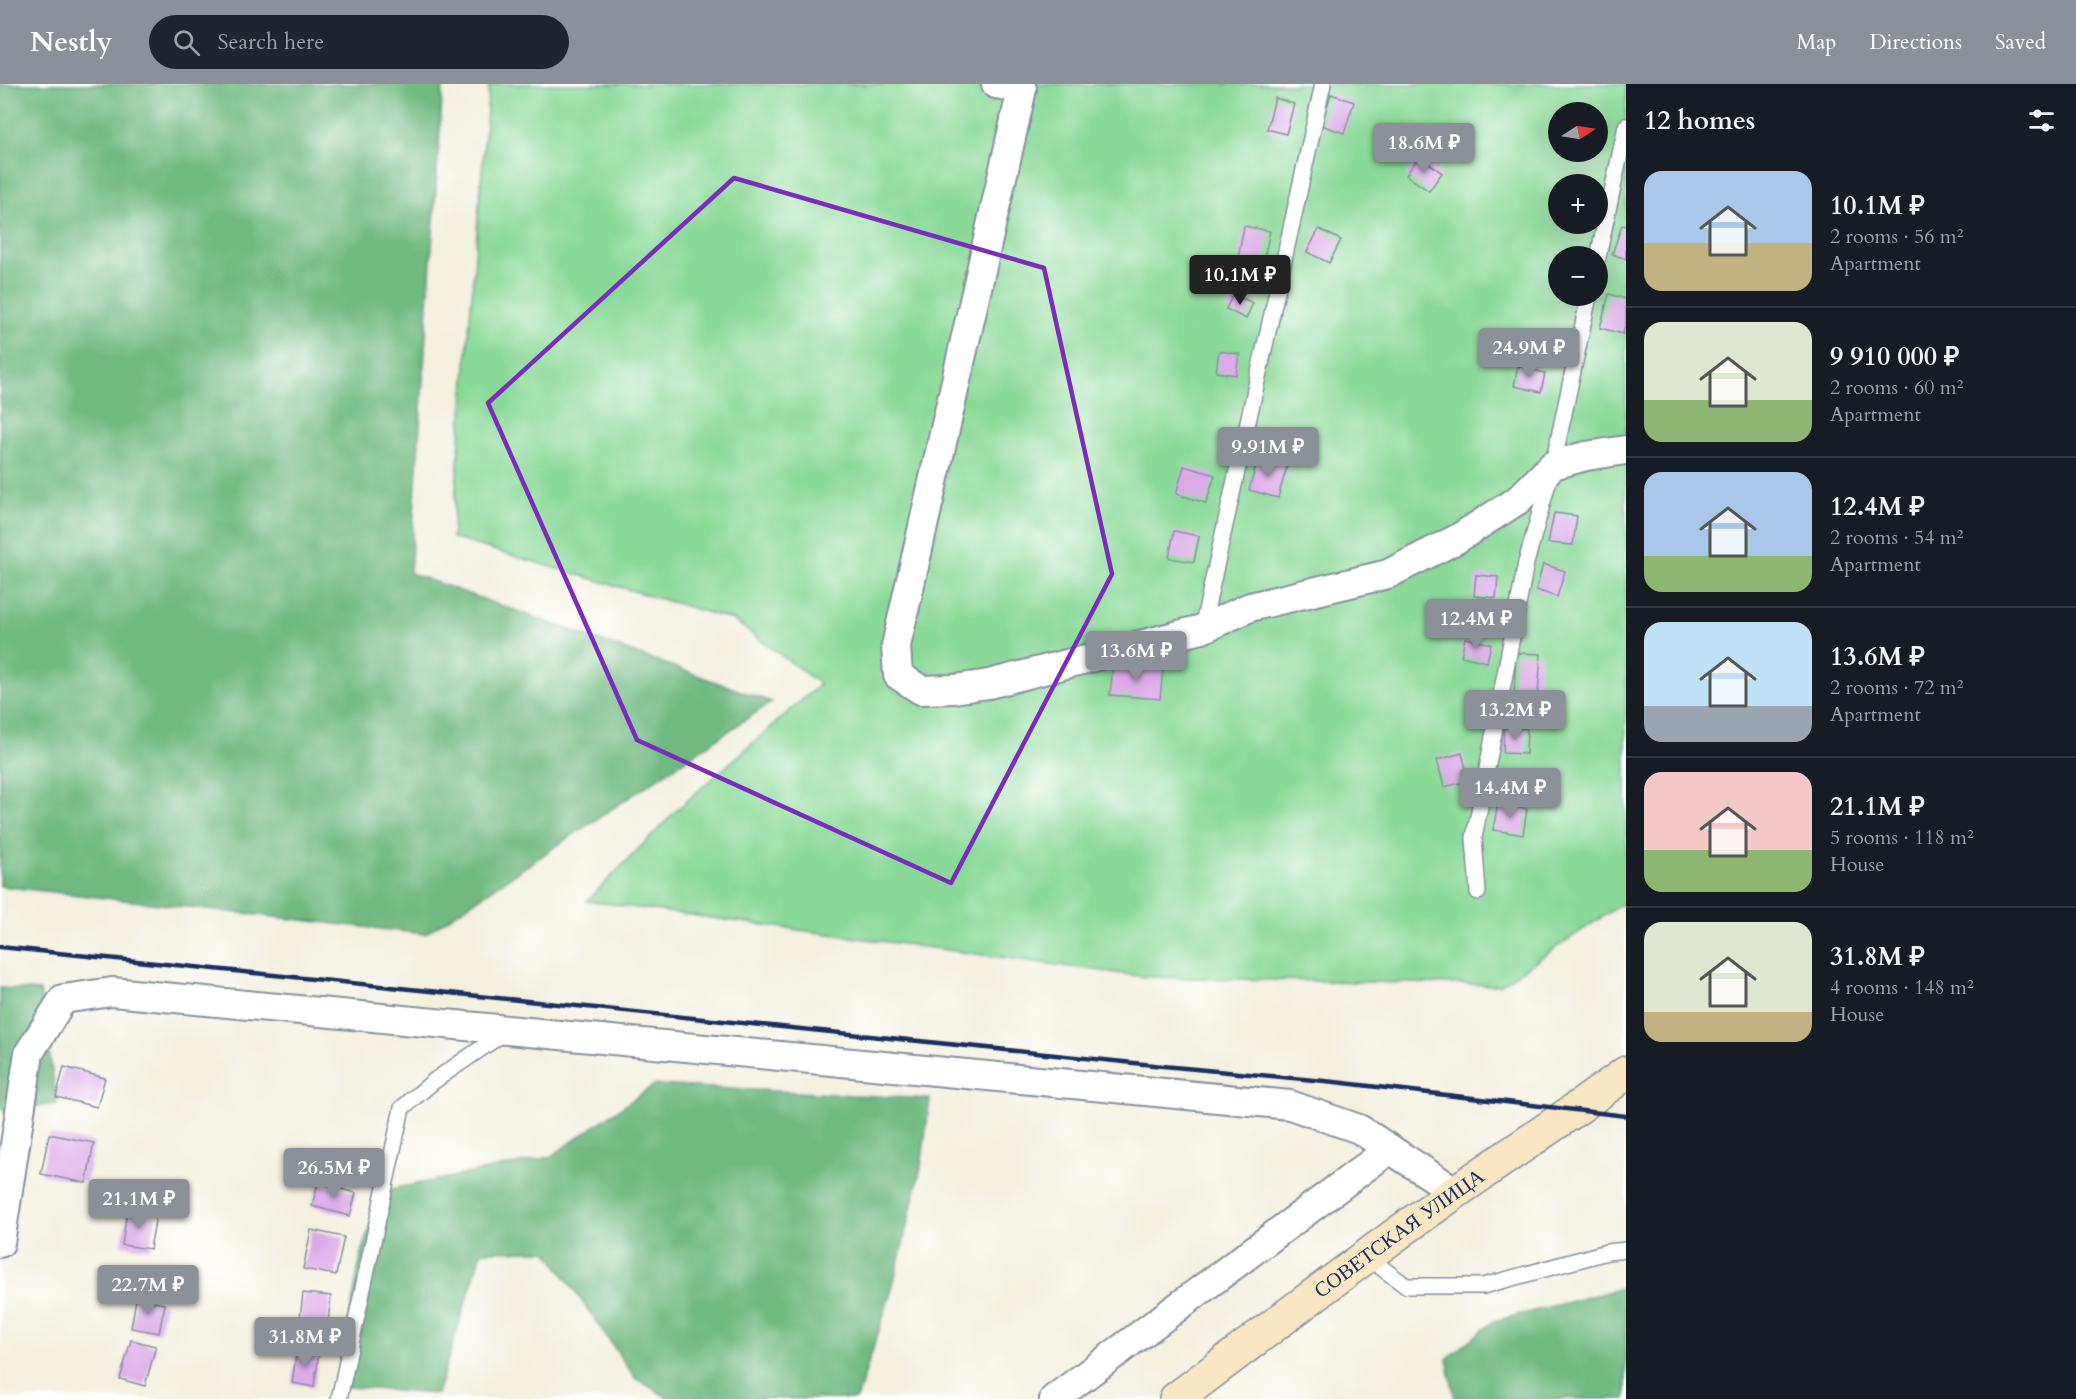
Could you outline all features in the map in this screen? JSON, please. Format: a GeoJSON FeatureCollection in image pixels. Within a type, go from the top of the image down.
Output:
{"type":"FeatureCollection","features":[{"type":"Feature","properties":{"kind":"main road","name":"СОВЕТСКАЯ УЛИЦА"},"geometry":{"type":"LineString","coordinates":[[1176,1399],[1366,1256],[1626,1073]]}},
{"type":"Feature","properties":{"kind":"street"},"geometry":{"type":"LineString","coordinates":[[1014,86],[896,646],[898,675],[921,690],[954,689],[989,684],[1202,629],[1250,607],[1388,574],[1457,539],[1518,500],[1552,465],[1586,456],[1626,450]]}},
{"type":"Feature","properties":{"kind":"street"},"geometry":{"type":"LineString","coordinates":[[0,1243],[29,1053],[63,999],[112,992],[1290,1105],[1359,1129],[1456,1192]]}},
{"type":"Feature","properties":{"kind":"street"},"geometry":{"type":"LineString","coordinates":[[1054,1399],[1390,1149]]}},
{"type":"Feature","properties":{"kind":"lane"},"geometry":{"type":"LineString","coordinates":[[1202,629],[1323,84]]}},
{"type":"Feature","properties":{"kind":"lane"},"geometry":{"type":"LineString","coordinates":[[1600,246],[1626,126]]}},
{"type":"Feature","properties":{"kind":"lane"},"geometry":{"type":"LineString","coordinates":[[1478,892],[1474,838],[1526,563],[1552,465],[1587,306]]}},
{"type":"Feature","properties":{"kind":"lane"},"geometry":{"type":"LineString","coordinates":[[339,1399],[402,1108],[434,1081],[507,1030]]}},
{"type":"Feature","properties":{"kind":"lane"},"geometry":{"type":"LineString","coordinates":[[1366,1256],[1406,1286],[1483,1286],[1607,1252],[1626,1250]]}},
{"type":"Feature","properties":{"kind":"highlighted area"},"geometry":{"type":"Polygon","coordinates":[[[734,178],[1044,268],[1112,574],[951,883],[637,740],[488,403],[734,178]]]}},
{"type":"Feature","properties":{"kind":"green space"},"geometry":{"type":"Polygon","coordinates":[[[0,84],[443,84],[410,573],[772,702],[425,934],[0,886],[0,84]]]}},
{"type":"Feature","properties":{"kind":"green space"},"geometry":{"type":"Polygon","coordinates":[[[489,84],[1626,84],[1626,901],[1500,985],[1146,977],[587,901],[680,807],[820,684],[733,620],[452,538],[489,84]]]}},
{"type":"Feature","properties":{"kind":"green space"},"geometry":{"type":"Polygon","coordinates":[[[0,988],[40,991],[57,1104],[0,1110],[0,988]]]}},
{"type":"Feature","properties":{"kind":"green space"},"geometry":{"type":"Polygon","coordinates":[[[654,1085],[930,1099],[921,1167],[892,1289],[857,1399],[670,1399],[636,1379],[547,1251],[482,1251],[437,1394],[337,1386],[362,1251],[382,1191],[550,1157],[654,1085]]]}},
{"type":"Feature","properties":{"kind":"green space"},"geometry":{"type":"Polygon","coordinates":[[[1626,1287],[1626,1399],[1455,1399],[1447,1359],[1494,1321],[1626,1287]]]}},
{"type":"Feature","properties":{"kind":"building"},"geometry":{"type":"Polygon","coordinates":[[[1331,94],[1354,102],[1344,133],[1321,125],[1331,94]]]}},
{"type":"Feature","properties":{"kind":"building"},"geometry":{"type":"Polygon","coordinates":[[[1275,98],[1294,104],[1286,134],[1267,129],[1275,98]]]}},
{"type":"Feature","properties":{"kind":"building"},"geometry":{"type":"Polygon","coordinates":[[[1419,156],[1442,173],[1429,191],[1406,175],[1419,156]]]}},
{"type":"Feature","properties":{"kind":"building"},"geometry":{"type":"Polygon","coordinates":[[[1622,225],[1626,226],[1626,259],[1612,254],[1622,225]]]}},
{"type":"Feature","properties":{"kind":"building"},"geometry":{"type":"Polygon","coordinates":[[[1244,226],[1270,231],[1263,263],[1238,258],[1244,226]]]}},
{"type":"Feature","properties":{"kind":"building"},"geometry":{"type":"Polygon","coordinates":[[[1319,229],[1341,240],[1329,263],[1307,252],[1319,229]]]}},
{"type":"Feature","properties":{"kind":"building"},"geometry":{"type":"Polygon","coordinates":[[[1233,294],[1253,303],[1246,319],[1226,309],[1233,294]]]}},
{"type":"Feature","properties":{"kind":"building"},"geometry":{"type":"Polygon","coordinates":[[[1609,294],[1626,299],[1626,322],[1623,334],[1600,328],[1606,306],[1608,306],[1609,294]]]}},
{"type":"Feature","properties":{"kind":"building"},"geometry":{"type":"Polygon","coordinates":[[[1219,351],[1239,354],[1236,375],[1216,372],[1219,351]]]}},
{"type":"Feature","properties":{"kind":"building"},"geometry":{"type":"Polygon","coordinates":[[[1518,366],[1545,373],[1541,392],[1514,386],[1518,366]]]}},
{"type":"Feature","properties":{"kind":"building"},"geometry":{"type":"Polygon","coordinates":[[[1258,458],[1287,466],[1278,498],[1249,490],[1258,458]]]}},
{"type":"Feature","properties":{"kind":"building"},"geometry":{"type":"Polygon","coordinates":[[[1184,466],[1215,475],[1206,503],[1176,494],[1184,466]]]}},
{"type":"Feature","properties":{"kind":"building"},"geometry":{"type":"Polygon","coordinates":[[[1554,513],[1577,516],[1573,545],[1548,543],[1554,513]]]}},
{"type":"Feature","properties":{"kind":"building"},"geometry":{"type":"Polygon","coordinates":[[[1174,531],[1199,536],[1194,562],[1169,558],[1174,531]]]}},
{"type":"Feature","properties":{"kind":"building"},"geometry":{"type":"Polygon","coordinates":[[[1543,564],[1565,571],[1557,597],[1536,590],[1543,564]]]}},
{"type":"Feature","properties":{"kind":"building"},"geometry":{"type":"Polygon","coordinates":[[[1476,575],[1498,577],[1496,598],[1474,596],[1476,575]]]}},
{"type":"Feature","properties":{"kind":"building"},"geometry":{"type":"Polygon","coordinates":[[[1465,638],[1491,644],[1487,662],[1461,656],[1465,638]]]}},
{"type":"Feature","properties":{"kind":"building"},"geometry":{"type":"Polygon","coordinates":[[[1516,653],[1541,654],[1538,695],[1514,694],[1516,653]]]}},
{"type":"Feature","properties":{"kind":"building"},"geometry":{"type":"Polygon","coordinates":[[[1113,665],[1163,669],[1160,699],[1110,695],[1113,665]]]}},
{"type":"Feature","properties":{"kind":"building"},"geometry":{"type":"Polygon","coordinates":[[[1504,728],[1527,729],[1526,754],[1503,753],[1504,728]]]}},
{"type":"Feature","properties":{"kind":"building"},"geometry":{"type":"Polygon","coordinates":[[[1462,753],[1469,781],[1444,787],[1437,760],[1462,753]]]}},
{"type":"Feature","properties":{"kind":"building"},"geometry":{"type":"Polygon","coordinates":[[[1498,803],[1527,809],[1523,835],[1493,830],[1498,803]]]}},
{"type":"Feature","properties":{"kind":"building"},"geometry":{"type":"Polygon","coordinates":[[[64,1067],[105,1078],[97,1107],[56,1097],[64,1067]]]}},
{"type":"Feature","properties":{"kind":"building"},"geometry":{"type":"Polygon","coordinates":[[[49,1134],[94,1143],[86,1183],[41,1174],[49,1134]]]}},
{"type":"Feature","properties":{"kind":"building"},"geometry":{"type":"Polygon","coordinates":[[[318,1183],[356,1193],[350,1216],[312,1206],[318,1183]]]}},
{"type":"Feature","properties":{"kind":"building"},"geometry":{"type":"Polygon","coordinates":[[[127,1211],[156,1216],[150,1249],[122,1245],[127,1211]]]}},
{"type":"Feature","properties":{"kind":"building"},"geometry":{"type":"Polygon","coordinates":[[[311,1230],[344,1237],[336,1275],[303,1269],[311,1230]]]}},
{"type":"Feature","properties":{"kind":"building"},"geometry":{"type":"Polygon","coordinates":[[[303,1293],[331,1296],[327,1331],[299,1327],[303,1293]]]}},
{"type":"Feature","properties":{"kind":"building"},"geometry":{"type":"Polygon","coordinates":[[[136,1299],[165,1304],[159,1333],[131,1328],[136,1299]]]}},
{"type":"Feature","properties":{"kind":"building"},"geometry":{"type":"Polygon","coordinates":[[[131,1340],[156,1346],[145,1386],[120,1379],[131,1340]]]}},
{"type":"Feature","properties":{"kind":"building"},"geometry":{"type":"Polygon","coordinates":[[[297,1349],[319,1353],[314,1387],[292,1383],[297,1349]]]}},
{"type":"Feature","properties":{"kind":"railway"},"geometry":{"type":"LineString","coordinates":[[0,947],[1335,1082],[1626,1116]]}}]}
